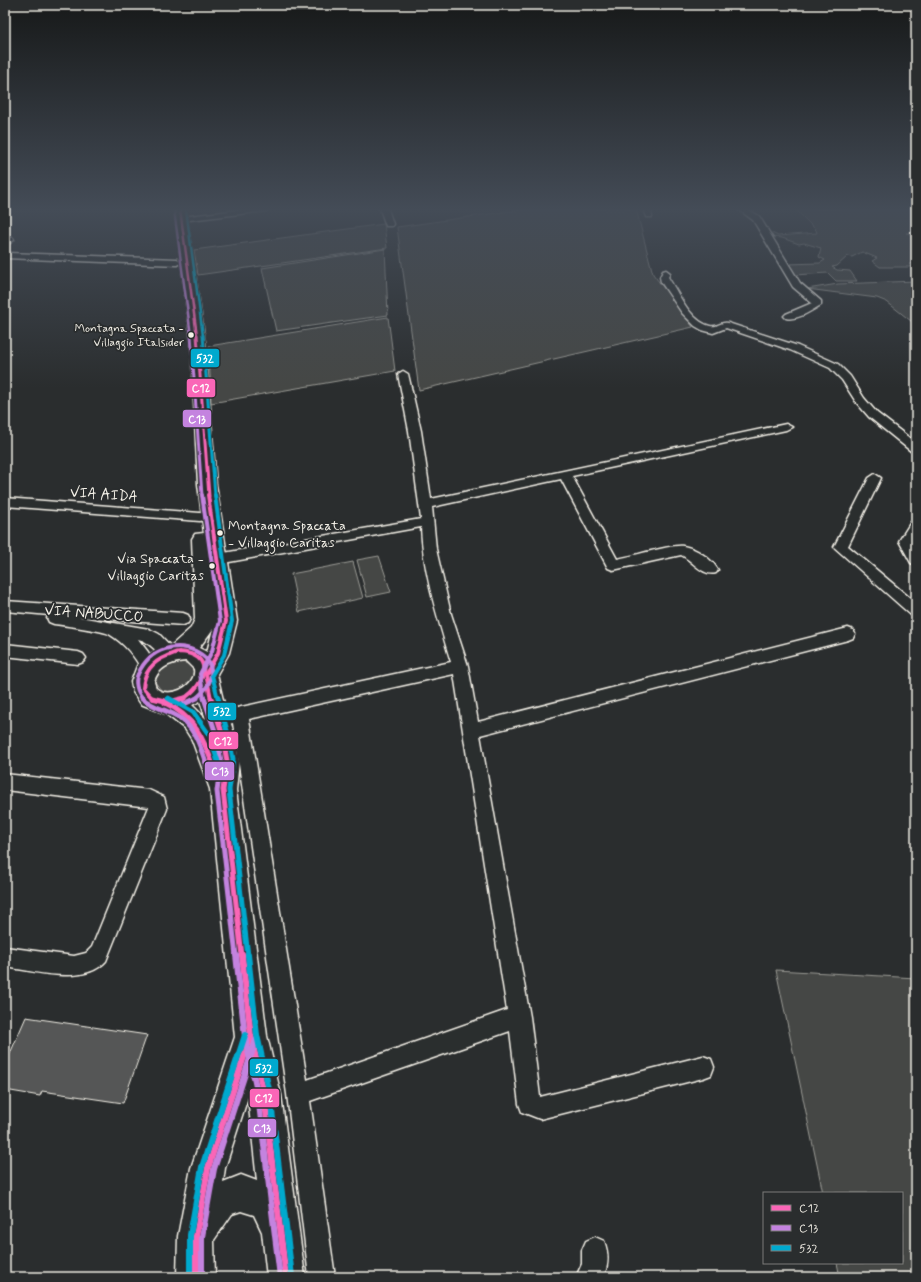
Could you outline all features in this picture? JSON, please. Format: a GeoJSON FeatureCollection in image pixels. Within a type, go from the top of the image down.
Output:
{"type":"FeatureCollection","features":[{"type":"Feature","properties":{"kind":"main road"},"geometry":{"type":"LineString","coordinates":[[178,269],[188,349],[193,458],[200,517],[206,619],[205,625],[196,638],[174,653],[158,660],[148,668],[142,684],[144,691],[149,697],[165,703],[188,716],[205,740],[223,790]]}},
{"type":"Feature","properties":{"kind":"main road"},"geometry":{"type":"LineString","coordinates":[[165,703],[188,698],[197,691],[203,683],[206,674],[218,653],[226,620],[207,484],[198,342],[186,269]]}},
{"type":"Feature","properties":{"kind":"main road"},"geometry":{"type":"LineString","coordinates":[[174,653],[196,655],[202,660],[206,667],[211,700],[218,719],[227,761],[223,790],[251,1036],[264,1095],[286,1277]]}},
{"type":"Feature","properties":{"kind":"main road"},"geometry":{"type":"LineString","coordinates":[[196,1277],[196,1236],[208,1168],[251,1036]]}},
{"type":"Feature","properties":{"kind":"main road"},"geometry":{"type":"LineString","coordinates":[[196,1236],[220,1200],[241,1193],[266,1202],[281,1230]]}},
{"type":"Feature","properties":{"kind":"street"},"geometry":{"type":"LineString","coordinates":[[786,269],[796,285],[818,303],[789,316]]}},
{"type":"Feature","properties":{"kind":"street"},"geometry":{"type":"LineString","coordinates":[[666,273],[666,282],[682,308],[696,322],[709,329],[716,329],[725,325],[767,338],[812,355],[834,366],[846,378],[860,400],[873,415],[916,449]]}},
{"type":"Feature","properties":{"kind":"street"},"geometry":{"type":"LineString","coordinates":[[403,374],[415,431],[425,504],[430,557],[444,614],[460,666],[519,1017],[530,1104],[540,1108],[703,1067]]}},
{"type":"Feature","properties":{"kind":"street"},"geometry":{"type":"LineString","coordinates":[[425,504],[786,427]]}},
{"type":"Feature","properties":{"kind":"street"},"geometry":{"type":"LineString","coordinates":[[565,474],[613,565],[682,550],[694,555],[711,570]]}},
{"type":"Feature","properties":{"kind":"street"},"geometry":{"type":"LineString","coordinates":[[875,478],[841,547],[916,611]]}},
{"type":"Feature","properties":{"kind":"street","name":"VIA AIDA"},"geometry":{"type":"LineString","coordinates":[[5,502],[200,517]]}},
{"type":"Feature","properties":{"kind":"street"},"geometry":{"type":"LineString","coordinates":[[218,559],[427,522]]}},
{"type":"Feature","properties":{"kind":"street"},"geometry":{"type":"LineString","coordinates":[[916,525],[906,541],[916,560]]}},
{"type":"Feature","properties":{"kind":"street","name":"VIA NABUCCO"},"geometry":{"type":"LineString","coordinates":[[5,606],[183,619]]}},
{"type":"Feature","properties":{"kind":"street","name":"VIA NABUCCO"},"geometry":{"type":"LineString","coordinates":[[5,610],[149,635],[174,653]]}},
{"type":"Feature","properties":{"kind":"street","name":"VIA NABUCCO"},"geometry":{"type":"LineString","coordinates":[[108,628],[122,634],[133,642],[142,654],[148,668]]}},
{"type":"Feature","properties":{"kind":"street"},"geometry":{"type":"LineString","coordinates":[[470,731],[848,634]]}},
{"type":"Feature","properties":{"kind":"street"},"geometry":{"type":"LineString","coordinates":[[5,650],[78,658]]}},
{"type":"Feature","properties":{"kind":"street"},"geometry":{"type":"LineString","coordinates":[[218,719],[460,666]]}},
{"type":"Feature","properties":{"kind":"street"},"geometry":{"type":"LineString","coordinates":[[240,714],[298,1094],[322,1277]]}},
{"type":"Feature","properties":{"kind":"street"},"geometry":{"type":"LineString","coordinates":[[5,782],[149,798],[158,803],[158,809],[99,954],[92,962],[74,966],[5,957]]}},
{"type":"Feature","properties":{"kind":"street"},"geometry":{"type":"LineString","coordinates":[[298,1094],[519,1017]]}},
{"type":"Feature","properties":{"kind":"street"},"geometry":{"type":"LineString","coordinates":[[589,1277],[595,1266],[595,1250]]}},
{"type":"Feature","properties":{"kind":"shaded area"},"geometry":{"type":"Polygon","coordinates":[[[197,269],[241,269],[198,275],[197,269]]]}},
{"type":"Feature","properties":{"kind":"shaded area"},"geometry":{"type":"Polygon","coordinates":[[[262,269],[386,269],[388,315],[276,331],[262,269]]]}},
{"type":"Feature","properties":{"kind":"shaded area"},"geometry":{"type":"Polygon","coordinates":[[[403,269],[652,269],[653,274],[693,327],[419,390],[403,269]]]}},
{"type":"Feature","properties":{"kind":"shaded area"},"geometry":{"type":"Polygon","coordinates":[[[790,269],[835,269],[850,271],[857,281],[836,281],[828,273],[794,275],[790,269]]]}},
{"type":"Feature","properties":{"kind":"shaded area"},"geometry":{"type":"Polygon","coordinates":[[[916,281],[916,325],[887,302],[877,298],[807,289],[838,284],[916,281]]]}},
{"type":"Feature","properties":{"kind":"shaded area"},"geometry":{"type":"Polygon","coordinates":[[[388,317],[395,371],[211,403],[209,346],[388,317]]]}},
{"type":"Feature","properties":{"kind":"shaded area"},"geometry":{"type":"Polygon","coordinates":[[[379,556],[391,592],[367,597],[357,560],[379,556]]]}},
{"type":"Feature","properties":{"kind":"shaded area"},"geometry":{"type":"Polygon","coordinates":[[[353,562],[363,598],[299,612],[291,574],[353,562]]]}},
{"type":"Feature","properties":{"kind":"shaded area"},"geometry":{"type":"Polygon","coordinates":[[[180,661],[190,665],[193,671],[191,682],[174,691],[161,690],[155,682],[158,673],[163,667],[180,661]]]}},
{"type":"Feature","properties":{"kind":"shaded area"},"geometry":{"type":"Polygon","coordinates":[[[776,970],[916,978],[916,1277],[840,1277],[837,1264],[903,1264],[903,1192],[823,1192],[776,970]]]}},
{"type":"Feature","properties":{"kind":"building"},"geometry":{"type":"Polygon","coordinates":[[[26,1017],[147,1035],[123,1103],[42,1091],[40,1096],[5,1090],[5,1065],[26,1017]]]}},
{"type":"Feature","properties":{"kind":"transit line","name":"C13"},"geometry":{"type":"LineString","coordinates":[[182,269],[192,343],[201,485],[220,621],[212,651],[200,674],[205,702],[216,734],[221,761],[217,791],[245,1037],[258,1096],[280,1277]]}},
{"type":"Feature","properties":{"kind":"transit line","name":"C12"},"geometry":{"type":"LineString","coordinates":[[188,269],[198,342],[207,484],[226,621],[218,653],[206,674],[211,700],[222,733],[227,761],[223,790],[251,1036],[264,1095],[286,1277]]}},
{"type":"Feature","properties":{"kind":"transit line","name":"532"},"geometry":{"type":"LineString","coordinates":[[194,269],[204,342],[213,483],[232,621],[224,655],[212,675],[229,738],[233,759],[229,790],[257,1035],[270,1094],[292,1276]]}},
{"type":"Feature","properties":{"kind":"transit line","name":"C13"},"geometry":{"type":"LineString","coordinates":[[182,705],[194,700],[203,692],[208,685],[211,676],[208,662],[200,652],[189,647],[176,647],[163,650],[151,657],[142,666],[137,677],[137,690],[145,700],[179,717],[190,726],[200,744],[208,770]]}},
{"type":"Feature","properties":{"kind":"transit line","name":"C12"},"geometry":{"type":"LineString","coordinates":[[178,652],[194,656],[202,664],[204,673],[201,683],[193,692],[182,699],[169,702],[156,700],[145,692],[143,688],[143,680],[153,664],[178,652]]}},
{"type":"Feature","properties":{"kind":"transit line","name":"532"},"geometry":{"type":"LineString","coordinates":[[168,698],[193,712],[210,736],[219,765]]}},
{"type":"Feature","properties":{"kind":"transit line","name":"C12"},"geometry":{"type":"LineString","coordinates":[[165,703],[184,714],[191,721],[207,748],[214,768]]}},
{"type":"Feature","properties":{"kind":"transit line","name":"532"},"geometry":{"type":"LineString","coordinates":[[190,1277],[190,1235],[202,1167],[245,1035]]}},
{"type":"Feature","properties":{"kind":"transit line","name":"C12"},"geometry":{"type":"LineString","coordinates":[[196,1277],[196,1236],[208,1168],[250,1038]]}},
{"type":"Feature","properties":{"kind":"transit line","name":"C13"},"geometry":{"type":"LineString","coordinates":[[202,1277],[202,1237],[214,1169],[256,1040]]}},
{"type":"Feature","properties":{"kind":"place","name":"Montagna Spaccata - Villaggio Italsider"},"geometry":{"type":"Point","coordinates":[191,335]}},
{"type":"Feature","properties":{"kind":"place","name":"Montagna Spaccata - Villaggio Caritas"},"geometry":{"type":"Point","coordinates":[220,533]}},
{"type":"Feature","properties":{"kind":"place","name":"Via Spaccata - Villaggio Caritas"},"geometry":{"type":"Point","coordinates":[212,566]}}]}
